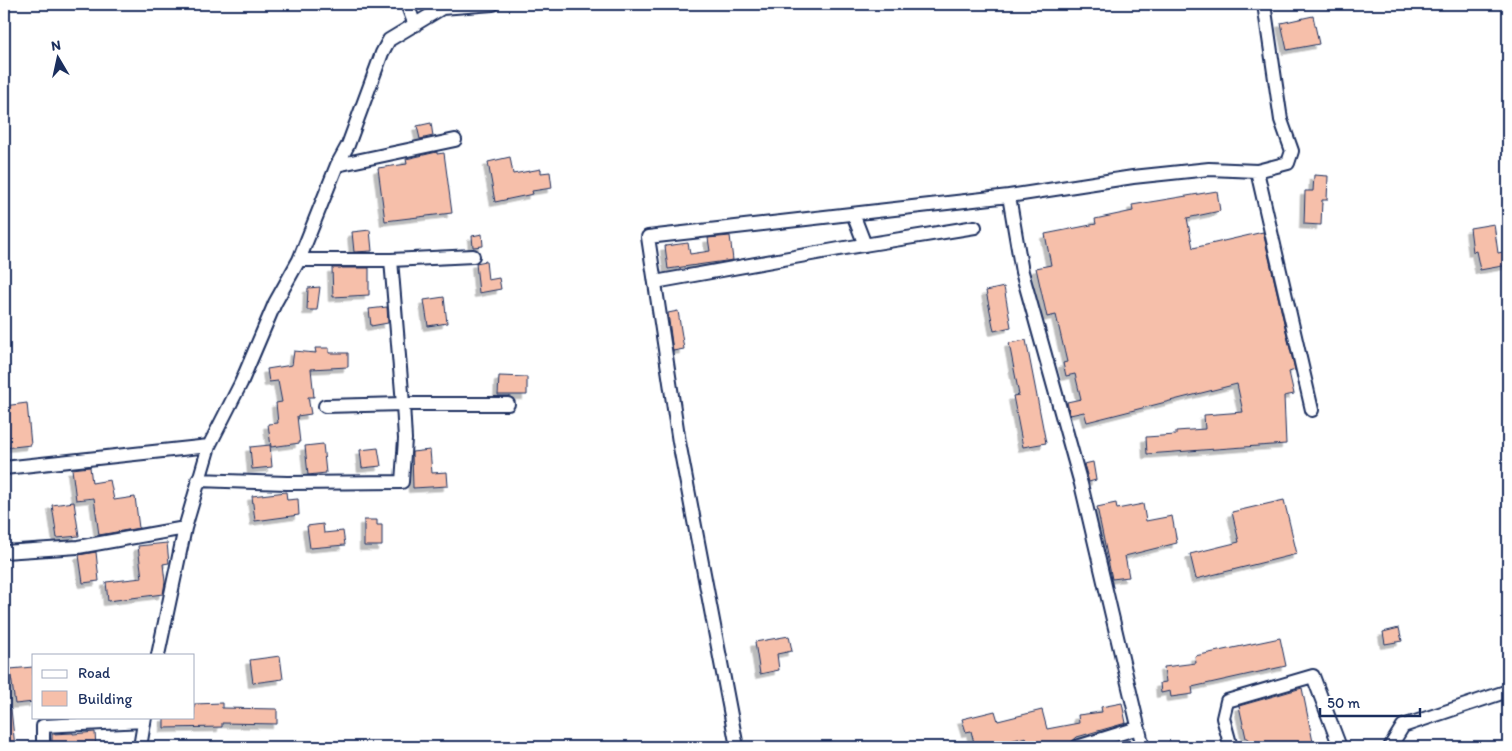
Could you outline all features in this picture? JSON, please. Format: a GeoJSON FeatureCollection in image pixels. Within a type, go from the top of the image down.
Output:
{"type":"FeatureCollection","features":[{"type":"Feature","properties":{"kind":"street"},"geometry":{"type":"LineString","coordinates":[[407,4],[415,24]]}},
{"type":"Feature","properties":{"kind":"street"},"geometry":{"type":"LineString","coordinates":[[158,654],[185,528],[209,446],[241,383],[275,303],[299,260],[337,165],[348,144],[382,53],[389,40],[442,8],[493,4]]}},
{"type":"Feature","properties":{"kind":"street"},"geometry":{"type":"LineString","coordinates":[[737,747],[679,442],[648,237],[1009,196],[1142,176],[1210,169],[1257,171],[1288,163],[1292,151],[1281,120],[1264,4]]}},
{"type":"Feature","properties":{"kind":"street"},"geometry":{"type":"LineString","coordinates":[[337,165],[455,140]]}},
{"type":"Feature","properties":{"kind":"street"},"geometry":{"type":"LineString","coordinates":[[1257,171],[1312,410]]}},
{"type":"Feature","properties":{"kind":"street"},"geometry":{"type":"LineString","coordinates":[[1009,196],[1022,272],[1081,484],[1143,747]]}},
{"type":"Feature","properties":{"kind":"street"},"geometry":{"type":"LineString","coordinates":[[852,214],[860,229],[865,245]]}},
{"type":"Feature","properties":{"kind":"street"},"geometry":{"type":"LineString","coordinates":[[654,282],[975,227]]}},
{"type":"Feature","properties":{"kind":"street"},"geometry":{"type":"LineString","coordinates":[[299,260],[391,260],[472,256]]}},
{"type":"Feature","properties":{"kind":"street"},"geometry":{"type":"LineString","coordinates":[[198,480],[287,484],[402,482],[405,439],[404,404],[391,260]]}},
{"type":"Feature","properties":{"kind":"street"},"geometry":{"type":"LineString","coordinates":[[325,406],[508,404]]}},
{"type":"Feature","properties":{"kind":"street"},"geometry":{"type":"LineString","coordinates":[[4,468],[209,446]]}},
{"type":"Feature","properties":{"kind":"street"},"geometry":{"type":"LineString","coordinates":[[4,552],[78,546],[185,528]]}},
{"type":"Feature","properties":{"kind":"street"},"geometry":{"type":"LineString","coordinates":[[1231,747],[1223,718],[1227,701],[1313,676],[1340,747]]}},
{"type":"Feature","properties":{"kind":"street"},"geometry":{"type":"LineString","coordinates":[[1390,747],[1403,726],[1508,692]]}},
{"type":"Feature","properties":{"kind":"street"},"geometry":{"type":"LineString","coordinates":[[43,747],[43,726],[144,719],[140,747]]}},
{"type":"Feature","properties":{"kind":"street"},"geometry":{"type":"LineString","coordinates":[[1077,747],[1138,728]]}},
{"type":"Feature","properties":{"kind":"building"},"geometry":{"type":"Polygon","coordinates":[[[1313,16],[1319,44],[1287,50],[1281,23],[1313,16]]]}},
{"type":"Feature","properties":{"kind":"building"},"geometry":{"type":"Polygon","coordinates":[[[431,123],[433,136],[420,139],[417,126],[431,123]]]}},
{"type":"Feature","properties":{"kind":"building"},"geometry":{"type":"Polygon","coordinates":[[[437,152],[437,154],[444,153],[452,213],[385,221],[378,168],[407,164],[406,159],[437,152]]]}},
{"type":"Feature","properties":{"kind":"building"},"geometry":{"type":"Polygon","coordinates":[[[510,157],[513,174],[541,169],[541,173],[550,172],[552,188],[532,191],[533,194],[495,202],[488,162],[510,157]]]}},
{"type":"Feature","properties":{"kind":"building"},"geometry":{"type":"Polygon","coordinates":[[[1314,175],[1328,176],[1327,200],[1322,200],[1321,225],[1304,224],[1305,191],[1313,191],[1314,175]]]}},
{"type":"Feature","properties":{"kind":"building"},"geometry":{"type":"Polygon","coordinates":[[[1217,191],[1220,211],[1187,218],[1193,248],[1263,232],[1295,370],[1289,372],[1294,394],[1284,396],[1286,444],[1147,454],[1146,437],[1176,435],[1176,431],[1205,429],[1204,415],[1243,412],[1237,384],[1087,422],[1084,412],[1070,415],[1067,402],[1081,399],[1075,374],[1066,376],[1063,363],[1067,362],[1056,315],[1047,317],[1036,268],[1051,265],[1045,234],[1096,224],[1095,219],[1133,211],[1132,205],[1217,191]]]}},
{"type":"Feature","properties":{"kind":"building"},"geometry":{"type":"Polygon","coordinates":[[[1494,224],[1498,253],[1508,251],[1508,265],[1480,270],[1476,251],[1473,252],[1470,228],[1494,224]]]}},
{"type":"Feature","properties":{"kind":"building"},"geometry":{"type":"Polygon","coordinates":[[[370,230],[372,251],[354,252],[352,232],[370,230]]]}},
{"type":"Feature","properties":{"kind":"building"},"geometry":{"type":"Polygon","coordinates":[[[482,234],[483,246],[473,247],[472,236],[482,234]]]}},
{"type":"Feature","properties":{"kind":"building"},"geometry":{"type":"Polygon","coordinates":[[[730,236],[733,260],[668,269],[665,246],[688,243],[690,254],[710,251],[708,238],[730,236]]]}},
{"type":"Feature","properties":{"kind":"building"},"geometry":{"type":"Polygon","coordinates":[[[486,261],[488,280],[499,278],[501,289],[479,293],[476,263],[486,261]]]}},
{"type":"Feature","properties":{"kind":"building"},"geometry":{"type":"Polygon","coordinates":[[[332,268],[369,268],[369,295],[333,297],[332,268]]]}},
{"type":"Feature","properties":{"kind":"building"},"geometry":{"type":"Polygon","coordinates":[[[320,287],[317,310],[307,310],[308,288],[320,287]]]}},
{"type":"Feature","properties":{"kind":"building"},"geometry":{"type":"Polygon","coordinates":[[[1004,287],[1011,327],[994,331],[986,291],[1004,287]]]}},
{"type":"Feature","properties":{"kind":"building"},"geometry":{"type":"Polygon","coordinates":[[[444,297],[447,323],[428,326],[424,300],[444,297]]]}},
{"type":"Feature","properties":{"kind":"building"},"geometry":{"type":"Polygon","coordinates":[[[387,307],[388,323],[371,326],[369,309],[387,307]]]}},
{"type":"Feature","properties":{"kind":"building"},"geometry":{"type":"Polygon","coordinates":[[[678,311],[684,349],[673,351],[668,313],[678,311]]]}},
{"type":"Feature","properties":{"kind":"building"},"geometry":{"type":"Polygon","coordinates":[[[1026,340],[1046,443],[1023,447],[1013,396],[1019,395],[1009,343],[1026,340]]]}},
{"type":"Feature","properties":{"kind":"building"},"geometry":{"type":"Polygon","coordinates":[[[315,348],[329,348],[329,353],[348,353],[348,367],[311,369],[314,397],[308,397],[311,414],[297,416],[300,443],[271,447],[268,424],[278,423],[276,403],[282,402],[278,381],[269,382],[267,369],[292,365],[294,351],[316,353],[315,348]]]}},
{"type":"Feature","properties":{"kind":"building"},"geometry":{"type":"Polygon","coordinates":[[[499,376],[527,377],[527,395],[498,395],[499,376]]]}},
{"type":"Feature","properties":{"kind":"building"},"geometry":{"type":"Polygon","coordinates":[[[27,403],[31,445],[4,448],[4,406],[27,403]]]}},
{"type":"Feature","properties":{"kind":"building"},"geometry":{"type":"Polygon","coordinates":[[[323,444],[326,473],[308,475],[305,446],[323,444]]]}},
{"type":"Feature","properties":{"kind":"building"},"geometry":{"type":"Polygon","coordinates":[[[270,445],[272,467],[252,469],[250,447],[270,445]]]}},
{"type":"Feature","properties":{"kind":"building"},"geometry":{"type":"Polygon","coordinates":[[[378,448],[381,466],[362,468],[360,450],[378,448]]]}},
{"type":"Feature","properties":{"kind":"building"},"geometry":{"type":"Polygon","coordinates":[[[430,450],[432,473],[447,472],[448,486],[413,488],[412,452],[430,450]]]}},
{"type":"Feature","properties":{"kind":"building"},"geometry":{"type":"Polygon","coordinates":[[[1093,462],[1096,480],[1089,482],[1084,464],[1093,462]]]}},
{"type":"Feature","properties":{"kind":"building"},"geometry":{"type":"Polygon","coordinates":[[[90,467],[92,483],[110,480],[114,500],[135,497],[139,528],[99,535],[94,498],[76,500],[72,469],[90,467]]]}},
{"type":"Feature","properties":{"kind":"building"},"geometry":{"type":"Polygon","coordinates":[[[286,492],[287,500],[298,499],[299,515],[255,521],[252,496],[286,492]]]}},
{"type":"Feature","properties":{"kind":"building"},"geometry":{"type":"Polygon","coordinates":[[[1284,500],[1297,554],[1196,579],[1190,554],[1239,542],[1232,512],[1284,500]]]}},
{"type":"Feature","properties":{"kind":"building"},"geometry":{"type":"Polygon","coordinates":[[[74,502],[79,536],[57,538],[52,505],[74,502]]]}},
{"type":"Feature","properties":{"kind":"building"},"geometry":{"type":"Polygon","coordinates":[[[1116,503],[1117,509],[1143,504],[1146,521],[1172,516],[1177,543],[1125,556],[1129,577],[1112,579],[1097,507],[1116,503]]]}},
{"type":"Feature","properties":{"kind":"building"},"geometry":{"type":"Polygon","coordinates":[[[364,520],[377,520],[377,525],[382,525],[382,546],[364,546],[364,520]]]}},
{"type":"Feature","properties":{"kind":"building"},"geometry":{"type":"Polygon","coordinates":[[[323,524],[324,533],[343,531],[345,545],[310,548],[307,526],[323,524]]]}},
{"type":"Feature","properties":{"kind":"building"},"geometry":{"type":"Polygon","coordinates":[[[167,543],[169,563],[163,564],[165,582],[163,594],[108,601],[106,582],[142,578],[138,546],[167,543]]]}},
{"type":"Feature","properties":{"kind":"building"},"geometry":{"type":"Polygon","coordinates":[[[96,552],[99,581],[83,583],[79,555],[96,552]]]}},
{"type":"Feature","properties":{"kind":"building"},"geometry":{"type":"Polygon","coordinates":[[[1399,628],[1402,641],[1385,644],[1383,632],[1399,628]]]}},
{"type":"Feature","properties":{"kind":"building"},"geometry":{"type":"Polygon","coordinates":[[[789,636],[792,651],[777,654],[779,670],[760,674],[755,642],[789,636]]]}},
{"type":"Feature","properties":{"kind":"building"},"geometry":{"type":"Polygon","coordinates":[[[1280,638],[1286,666],[1192,687],[1193,694],[1171,697],[1170,691],[1161,693],[1160,683],[1166,682],[1164,667],[1196,663],[1195,656],[1280,638]]]}},
{"type":"Feature","properties":{"kind":"building"},"geometry":{"type":"Polygon","coordinates":[[[280,656],[283,679],[253,683],[250,660],[280,656]]]}},
{"type":"Feature","properties":{"kind":"building"},"geometry":{"type":"Polygon","coordinates":[[[32,667],[32,702],[15,704],[10,669],[32,667]]]}},
{"type":"Feature","properties":{"kind":"building"},"geometry":{"type":"Polygon","coordinates":[[[1302,688],[1314,747],[1251,747],[1248,738],[1246,738],[1239,706],[1302,688]]]}},
{"type":"Feature","properties":{"kind":"building"},"geometry":{"type":"Polygon","coordinates":[[[222,703],[222,708],[277,709],[277,724],[222,723],[222,727],[164,728],[164,718],[195,718],[195,704],[222,703]]]}},
{"type":"Feature","properties":{"kind":"building"},"geometry":{"type":"Polygon","coordinates":[[[1122,703],[1126,723],[1077,737],[1070,743],[1046,747],[1030,747],[1026,737],[985,747],[975,747],[971,731],[966,732],[962,719],[995,711],[998,721],[1042,710],[1047,729],[1079,723],[1078,715],[1102,712],[1101,707],[1122,703]]]}},
{"type":"Feature","properties":{"kind":"building"},"geometry":{"type":"Polygon","coordinates":[[[4,709],[11,709],[15,747],[4,747],[4,709]]]}},
{"type":"Feature","properties":{"kind":"building"},"geometry":{"type":"Polygon","coordinates":[[[95,732],[96,747],[52,747],[52,734],[95,732]]]}}]}
